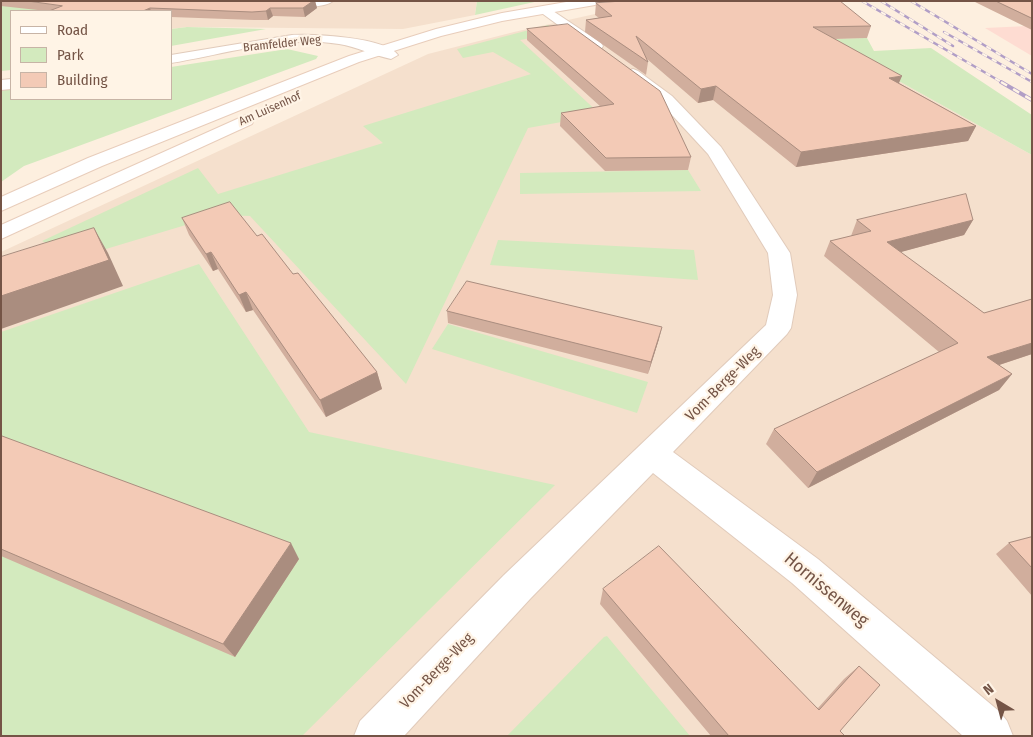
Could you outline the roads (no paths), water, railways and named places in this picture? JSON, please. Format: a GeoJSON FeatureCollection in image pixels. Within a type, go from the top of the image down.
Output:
{"type":"FeatureCollection","features":[{"type":"Feature","properties":{"kind":"street"},"geometry":{"type":"LineString","coordinates":[[263,1],[306,3],[327,1]]}},
{"type":"Feature","properties":{"kind":"street","name":"Am Luisenhof"},"geometry":{"type":"LineString","coordinates":[[1,204],[104,158],[323,70],[502,17],[595,1]]}},
{"type":"Feature","properties":{"kind":"street","name":"Vom-Berge-Weg"},"geometry":{"type":"LineString","coordinates":[[375,736],[518,586],[778,328],[785,295],[779,253],[714,151],[666,99],[547,10]]}},
{"type":"Feature","properties":{"kind":"street","name":"Bramfelder Weg"},"geometry":{"type":"LineString","coordinates":[[172,59],[303,39],[349,42],[385,53]]}},
{"type":"Feature","properties":{"kind":"street","name":"Am Luisenhof"},"geometry":{"type":"LineString","coordinates":[[1,232],[385,53]]}},
{"type":"Feature","properties":{"kind":"street","name":"Hornissenweg"},"geometry":{"type":"LineString","coordinates":[[652,454],[805,571],[985,727],[992,736]]}},
{"type":"Feature","properties":{"kind":"railway"},"geometry":{"type":"LineString","coordinates":[[862,1],[1003,83]]}},
{"type":"Feature","properties":{"kind":"railway"},"geometry":{"type":"LineString","coordinates":[[881,1],[953,46]]}},
{"type":"Feature","properties":{"kind":"railway"},"geometry":{"type":"LineString","coordinates":[[911,1],[1032,74]]}},
{"type":"Feature","properties":{"kind":"railway"},"geometry":{"type":"LineString","coordinates":[[944,32],[1032,82]]}},
{"type":"Feature","properties":{"kind":"railway"},"geometry":{"type":"LineString","coordinates":[[1001,82],[1032,100]]}}]}
